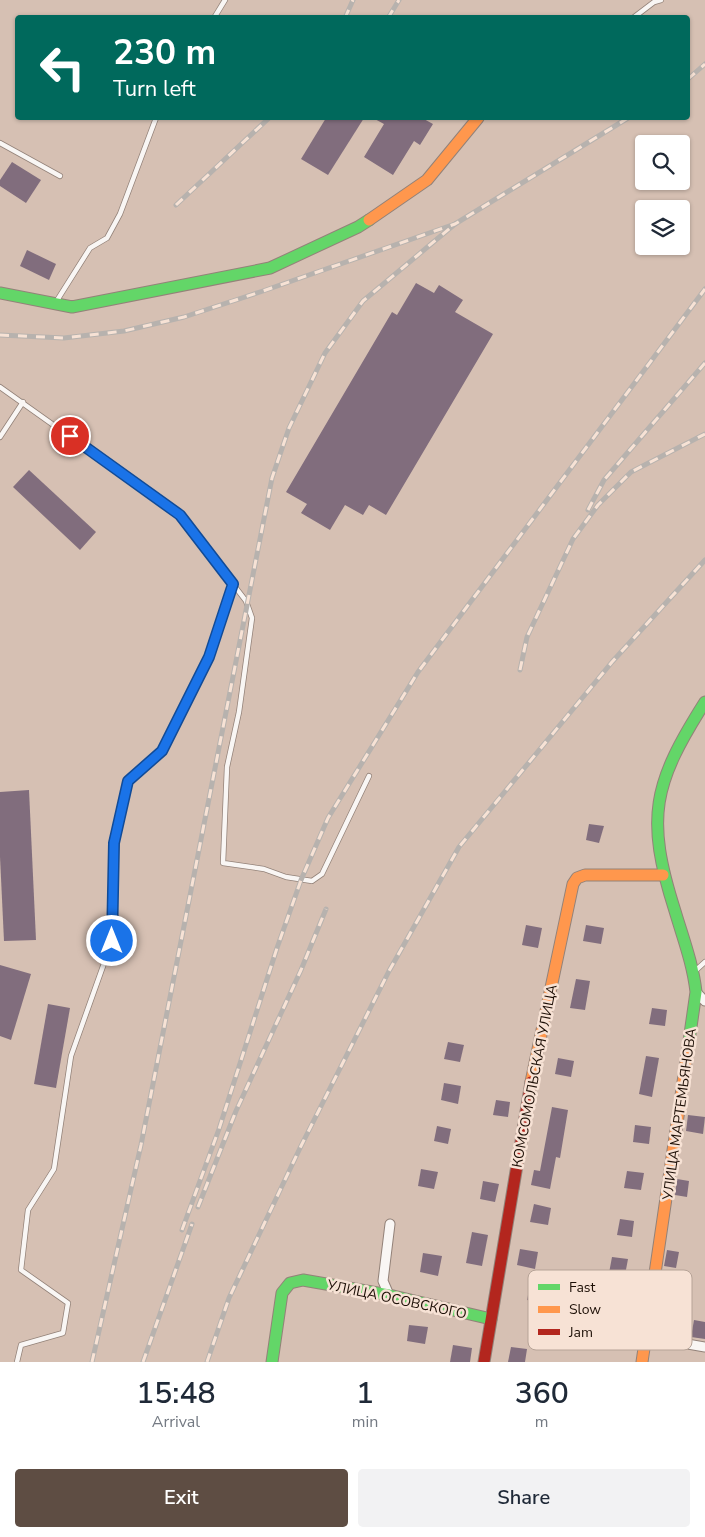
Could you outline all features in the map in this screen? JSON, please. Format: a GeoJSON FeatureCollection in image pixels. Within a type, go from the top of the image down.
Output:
{"type":"FeatureCollection","features":[{"type":"Feature","properties":{"kind":"street"},"geometry":{"type":"LineString","coordinates":[[0,293],[72,307],[270,268],[358,227],[427,180],[476,120]]}},
{"type":"Feature","properties":{"kind":"street","name":"УЛИЦА МАРТЕМЬЯНОВА"},"geometry":{"type":"LineString","coordinates":[[655,1270],[696,992],[694,972],[663,875],[655,826],[657,801],[674,752],[705,702]]}},
{"type":"Feature","properties":{"kind":"street","name":"КОМСОМОЛЬСКАЯ УЛИЦА"},"geometry":{"type":"LineString","coordinates":[[484,1362],[528,1096],[573,884],[577,878],[585,875],[663,875]]}},
{"type":"Feature","properties":{"kind":"street"},"geometry":{"type":"LineString","coordinates":[[696,992],[705,1001]]}},
{"type":"Feature","properties":{"kind":"street"},"geometry":{"type":"LineString","coordinates":[[389,1295],[383,1282],[390,1224]]}},
{"type":"Feature","properties":{"kind":"street","name":"УЛИЦА ОСОВСКОГО"},"geometry":{"type":"LineString","coordinates":[[272,1362],[282,1292],[290,1283],[303,1280],[389,1295],[491,1319]]}},
{"type":"Feature","properties":{"kind":"street"},"geometry":{"type":"LineString","coordinates":[[692,1344],[705,1347]]}},
{"type":"Feature","properties":{"kind":"lane"},"geometry":{"type":"LineString","coordinates":[[216,15],[224,0]]}},
{"type":"Feature","properties":{"kind":"lane"},"geometry":{"type":"LineString","coordinates":[[637,15],[654,2],[661,0]]}},
{"type":"Feature","properties":{"kind":"lane"},"geometry":{"type":"LineString","coordinates":[[56,303],[90,248],[107,238],[120,214],[155,120]]}},
{"type":"Feature","properties":{"kind":"lane"},"geometry":{"type":"LineString","coordinates":[[0,143],[60,176]]}},
{"type":"Feature","properties":{"kind":"lane"},"geometry":{"type":"LineString","coordinates":[[0,388],[180,515],[246,602],[252,618],[239,712],[227,767],[223,863],[264,869],[286,877],[312,881],[322,874],[369,776]]}},
{"type":"Feature","properties":{"kind":"lane"},"geometry":{"type":"LineString","coordinates":[[0,437],[22,402]]}},
{"type":"Feature","properties":{"kind":"lane"},"geometry":{"type":"LineString","coordinates":[[18,1362],[21,1345],[63,1333],[68,1303],[20,1270],[28,1210],[54,1169],[71,1056],[112,941],[114,843],[128,781],[162,751],[209,657],[233,584]]}},
{"type":"Feature","properties":{"kind":"lane"},"geometry":{"type":"LineString","coordinates":[[694,972],[705,962]]}},
{"type":"Feature","properties":{"kind":"building"},"geometry":{"type":"Polygon","coordinates":[[[325,120],[363,120],[328,175],[301,159],[325,120]]]}},
{"type":"Feature","properties":{"kind":"building"},"geometry":{"type":"Polygon","coordinates":[[[377,120],[426,120],[433,124],[420,145],[414,141],[393,175],[364,157],[384,124],[377,120]]]}},
{"type":"Feature","properties":{"kind":"building"},"geometry":{"type":"Polygon","coordinates":[[[12,162],[41,180],[26,203],[0,186],[0,180],[12,162]]]}},
{"type":"Feature","properties":{"kind":"building"},"geometry":{"type":"Polygon","coordinates":[[[27,250],[56,264],[49,280],[20,266],[27,250]]]}},
{"type":"Feature","properties":{"kind":"building"},"geometry":{"type":"Polygon","coordinates":[[[416,283],[434,293],[439,285],[463,300],[455,312],[493,334],[386,515],[369,505],[363,515],[345,505],[330,530],[301,513],[307,504],[286,492],[392,312],[397,315],[416,283]]]}},
{"type":"Feature","properties":{"kind":"building"},"geometry":{"type":"Polygon","coordinates":[[[29,470],[96,532],[80,550],[13,487],[29,470]]]}},
{"type":"Feature","properties":{"kind":"building"},"geometry":{"type":"Polygon","coordinates":[[[29,790],[36,940],[4,941],[0,857],[0,792],[29,790]]]}},
{"type":"Feature","properties":{"kind":"building"},"geometry":{"type":"Polygon","coordinates":[[[589,824],[604,826],[599,843],[586,840],[589,824]]]}},
{"type":"Feature","properties":{"kind":"building"},"geometry":{"type":"Polygon","coordinates":[[[526,925],[542,928],[538,948],[522,945],[526,925]]]}},
{"type":"Feature","properties":{"kind":"building"},"geometry":{"type":"Polygon","coordinates":[[[586,925],[604,928],[601,944],[583,941],[586,925]]]}},
{"type":"Feature","properties":{"kind":"building"},"geometry":{"type":"Polygon","coordinates":[[[0,965],[31,974],[11,1040],[0,1036],[0,965]]]}},
{"type":"Feature","properties":{"kind":"building"},"geometry":{"type":"Polygon","coordinates":[[[576,979],[590,981],[585,1010],[570,1008],[576,979]]]}},
{"type":"Feature","properties":{"kind":"building"},"geometry":{"type":"Polygon","coordinates":[[[48,1004],[70,1008],[56,1088],[34,1084],[48,1004]]]}},
{"type":"Feature","properties":{"kind":"building"},"geometry":{"type":"Polygon","coordinates":[[[652,1008],[667,1010],[665,1026],[649,1024],[652,1008]]]}},
{"type":"Feature","properties":{"kind":"building"},"geometry":{"type":"Polygon","coordinates":[[[448,1042],[464,1045],[460,1062],[444,1059],[448,1042]]]}},
{"type":"Feature","properties":{"kind":"building"},"geometry":{"type":"Polygon","coordinates":[[[646,1056],[659,1058],[652,1097],[639,1094],[646,1056]]]}},
{"type":"Feature","properties":{"kind":"building"},"geometry":{"type":"Polygon","coordinates":[[[558,1058],[574,1061],[571,1077],[555,1074],[558,1058]]]}},
{"type":"Feature","properties":{"kind":"building"},"geometry":{"type":"Polygon","coordinates":[[[444,1083],[461,1086],[458,1104],[441,1100],[444,1083]]]}},
{"type":"Feature","properties":{"kind":"building"},"geometry":{"type":"Polygon","coordinates":[[[496,1100],[510,1102],[508,1117],[493,1115],[496,1100]]]}},
{"type":"Feature","properties":{"kind":"building"},"geometry":{"type":"Polygon","coordinates":[[[552,1107],[568,1110],[560,1158],[556,1157],[550,1189],[531,1185],[534,1170],[540,1171],[552,1107]]]}},
{"type":"Feature","properties":{"kind":"building"},"geometry":{"type":"Polygon","coordinates":[[[688,1115],[705,1117],[703,1134],[686,1131],[688,1115]]]}},
{"type":"Feature","properties":{"kind":"building"},"geometry":{"type":"Polygon","coordinates":[[[635,1125],[651,1127],[649,1144],[633,1142],[635,1125]]]}},
{"type":"Feature","properties":{"kind":"building"},"geometry":{"type":"Polygon","coordinates":[[[437,1126],[451,1129],[448,1144],[434,1141],[437,1126]]]}},
{"type":"Feature","properties":{"kind":"building"},"geometry":{"type":"Polygon","coordinates":[[[421,1169],[438,1172],[434,1189],[418,1186],[421,1169]]]}},
{"type":"Feature","properties":{"kind":"building"},"geometry":{"type":"Polygon","coordinates":[[[627,1171],[644,1173],[641,1190],[624,1188],[627,1171]]]}},
{"type":"Feature","properties":{"kind":"building"},"geometry":{"type":"Polygon","coordinates":[[[677,1179],[689,1181],[687,1197],[675,1195],[677,1179]]]}},
{"type":"Feature","properties":{"kind":"building"},"geometry":{"type":"Polygon","coordinates":[[[483,1181],[499,1184],[495,1202],[480,1199],[483,1181]]]}},
{"type":"Feature","properties":{"kind":"building"},"geometry":{"type":"Polygon","coordinates":[[[534,1204],[551,1208],[548,1225],[530,1222],[534,1204]]]}},
{"type":"Feature","properties":{"kind":"building"},"geometry":{"type":"Polygon","coordinates":[[[620,1219],[634,1221],[632,1237],[617,1235],[620,1219]]]}},
{"type":"Feature","properties":{"kind":"building"},"geometry":{"type":"Polygon","coordinates":[[[472,1232],[488,1235],[482,1266],[466,1263],[472,1232]]]}},
{"type":"Feature","properties":{"kind":"building"},"geometry":{"type":"Polygon","coordinates":[[[520,1249],[538,1252],[535,1269],[517,1265],[520,1249]]]}},
{"type":"Feature","properties":{"kind":"building"},"geometry":{"type":"Polygon","coordinates":[[[667,1250],[679,1252],[676,1268],[664,1266],[667,1250]]]}},
{"type":"Feature","properties":{"kind":"building"},"geometry":{"type":"Polygon","coordinates":[[[423,1253],[442,1256],[438,1276],[420,1272],[423,1253]]]}},
{"type":"Feature","properties":{"kind":"building"},"geometry":{"type":"Polygon","coordinates":[[[612,1257],[628,1259],[626,1270],[610,1270],[612,1257]]]}},
{"type":"Feature","properties":{"kind":"building"},"geometry":{"type":"Polygon","coordinates":[[[694,1320],[705,1322],[705,1339],[692,1337],[694,1320]]]}},
{"type":"Feature","properties":{"kind":"building"},"geometry":{"type":"Polygon","coordinates":[[[409,1325],[428,1327],[425,1344],[407,1341],[409,1325]]]}},
{"type":"Feature","properties":{"kind":"building"},"geometry":{"type":"Polygon","coordinates":[[[453,1345],[472,1348],[470,1362],[450,1362],[453,1345]]]}},
{"type":"Feature","properties":{"kind":"building"},"geometry":{"type":"Polygon","coordinates":[[[511,1347],[527,1349],[525,1362],[508,1362],[511,1347]]]}},
{"type":"Feature","properties":{"kind":"railway"},"geometry":{"type":"LineString","coordinates":[[346,15],[353,0]]}},
{"type":"Feature","properties":{"kind":"railway"},"geometry":{"type":"LineString","coordinates":[[390,15],[399,0]]}},
{"type":"Feature","properties":{"kind":"railway"},"geometry":{"type":"LineString","coordinates":[[690,77],[705,64]]}},
{"type":"Feature","properties":{"kind":"railway"},"geometry":{"type":"LineString","coordinates":[[176,205],[267,120]]}},
{"type":"Feature","properties":{"kind":"railway"},"geometry":{"type":"LineString","coordinates":[[0,335],[64,338],[124,331],[184,317],[263,291],[455,224],[625,120]]}},
{"type":"Feature","properties":{"kind":"railway"},"geometry":{"type":"LineString","coordinates":[[92,1362],[141,1145],[272,478],[289,428],[325,353],[363,301],[455,224]]}},
{"type":"Feature","properties":{"kind":"railway"},"geometry":{"type":"LineString","coordinates":[[182,1230],[219,1129],[277,948],[301,880],[328,818],[418,672],[705,289]]}},
{"type":"Feature","properties":{"kind":"railway"},"geometry":{"type":"LineString","coordinates":[[588,510],[604,480],[705,363]]}},
{"type":"Feature","properties":{"kind":"railway"},"geometry":{"type":"LineString","coordinates":[[520,670],[527,637],[573,539],[598,505],[631,472],[705,434]]}},
{"type":"Feature","properties":{"kind":"railway"},"geometry":{"type":"LineString","coordinates":[[207,1362],[229,1298],[301,1146],[389,971],[459,847],[612,662],[705,560]]}},
{"type":"Feature","properties":{"kind":"railway"},"geometry":{"type":"LineString","coordinates":[[198,1207],[236,1111],[301,970],[326,909]]}},
{"type":"Feature","properties":{"kind":"railway"},"geometry":{"type":"LineString","coordinates":[[143,1362],[192,1224]]}},
{"type":"Feature","properties":{"kind":"traffic: fast"},"geometry":{"type":"LineString","coordinates":[[0,293],[72,307],[270,268],[369,220]]}},
{"type":"Feature","properties":{"kind":"traffic: fast"},"geometry":{"type":"LineString","coordinates":[[687,1055],[696,992],[695,982],[660,850],[659,802],[674,756],[705,702]]}},
{"type":"Feature","properties":{"kind":"traffic: fast"},"geometry":{"type":"LineString","coordinates":[[272,1362],[282,1293],[290,1283],[303,1280],[389,1295],[491,1319]]}},
{"type":"Feature","properties":{"kind":"traffic: slow"},"geometry":{"type":"LineString","coordinates":[[369,220],[427,180],[476,120]]}},
{"type":"Feature","properties":{"kind":"traffic: slow"},"geometry":{"type":"LineString","coordinates":[[531,1082],[573,884],[577,878],[585,875],[663,875]]}},
{"type":"Feature","properties":{"kind":"traffic: slow"},"geometry":{"type":"LineString","coordinates":[[655,1270],[687,1055]]}},
{"type":"Feature","properties":{"kind":"traffic: slow"},"geometry":{"type":"LineString","coordinates":[[642,1362],[644,1350]]}},
{"type":"Feature","properties":{"kind":"traffic: jam"},"geometry":{"type":"LineString","coordinates":[[484,1362],[531,1082]]}},
{"type":"Feature","properties":{"kind":"route"},"geometry":{"type":"LineString","coordinates":[[70,436],[180,515],[233,584],[209,657],[185,701],[162,751],[128,781],[114,843],[112,941]]}}]}
